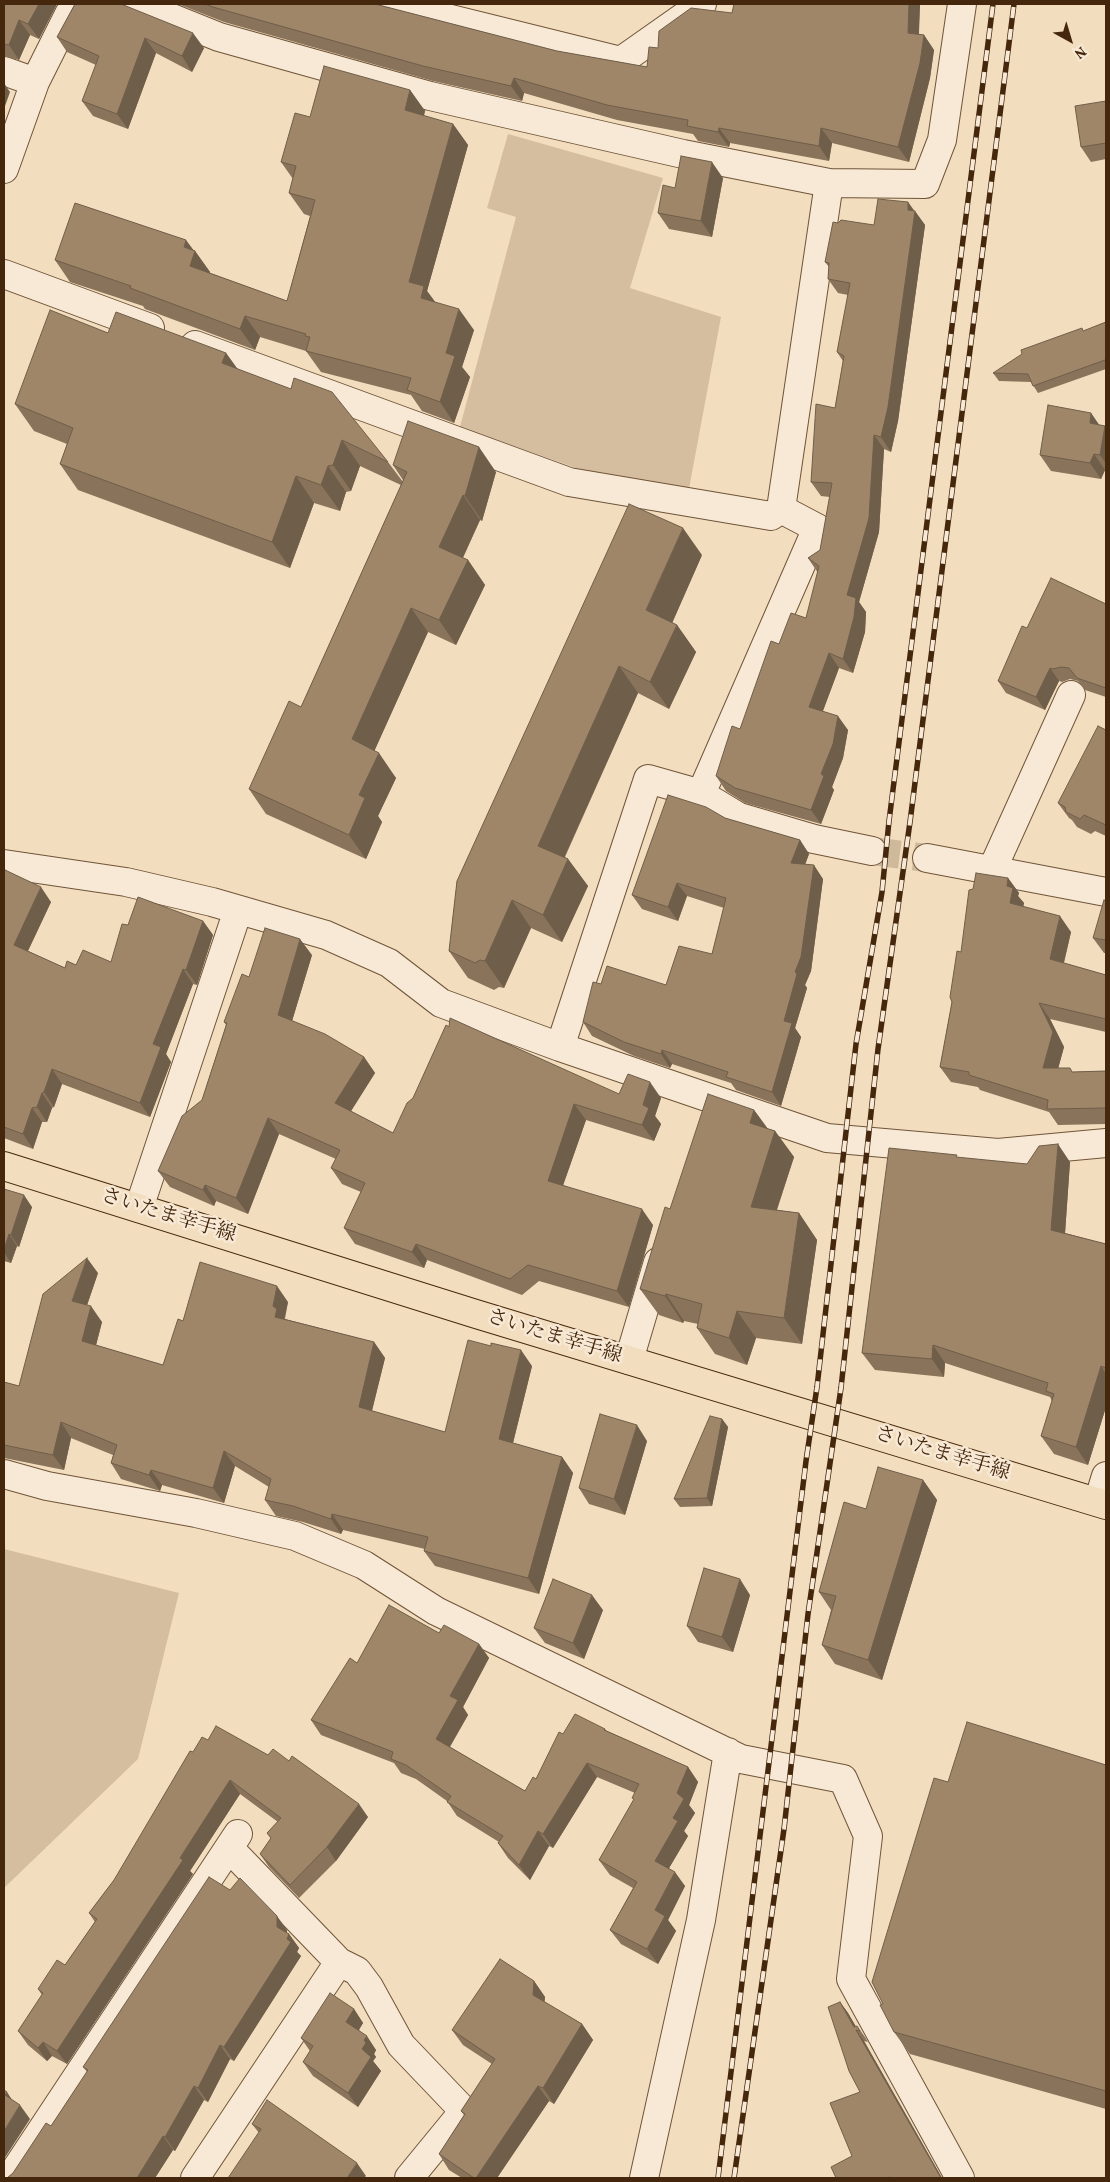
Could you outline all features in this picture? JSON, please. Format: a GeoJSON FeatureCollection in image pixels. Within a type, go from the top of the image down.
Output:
{"type":"FeatureCollection","features":[{"type":"Feature","properties":{"kind":"main road","name":"さいたま幸手線"},"geometry":{"type":"LineString","coordinates":[[4,1166],[476,1314],[1102,1504]]}},
{"type":"Feature","properties":{"kind":"street"},"geometry":{"type":"LineString","coordinates":[[4,168],[35,82],[69,14],[76,4]]}},
{"type":"Feature","properties":{"kind":"street"},"geometry":{"type":"LineString","coordinates":[[137,4],[219,37],[430,96],[683,154],[829,183],[925,184],[942,140],[962,4]]}},
{"type":"Feature","properties":{"kind":"street"},"geometry":{"type":"LineString","coordinates":[[390,4],[621,61],[702,4]]}},
{"type":"Feature","properties":{"kind":"street"},"geometry":{"type":"LineString","coordinates":[[4,71],[35,82]]}},
{"type":"Feature","properties":{"kind":"street"},"geometry":{"type":"LineString","coordinates":[[4,274],[569,482],[770,516],[781,509],[829,183]]}},
{"type":"Feature","properties":{"kind":"street"},"geometry":{"type":"LineString","coordinates":[[701,794],[817,528],[781,509]]}},
{"type":"Feature","properties":{"kind":"street"},"geometry":{"type":"LineString","coordinates":[[992,870],[1071,695]]}},
{"type":"Feature","properties":{"kind":"street"},"geometry":{"type":"LineString","coordinates":[[560,1047],[648,779],[701,794],[739,817],[814,838],[872,851]]}},
{"type":"Feature","properties":{"kind":"street"},"geometry":{"type":"LineString","coordinates":[[928,858],[1106,892]]}},
{"type":"Feature","properties":{"kind":"street"},"geometry":{"type":"LineString","coordinates":[[4,864],[126,882],[238,910],[326,935],[389,963],[441,1003],[560,1047],[704,1107],[827,1138],[998,1153],[1106,1143]]}},
{"type":"Feature","properties":{"kind":"street"},"geometry":{"type":"LineString","coordinates":[[139,1208],[238,910]]}},
{"type":"Feature","properties":{"kind":"street"},"geometry":{"type":"LineString","coordinates":[[629,1360],[665,1238]]}},
{"type":"Feature","properties":{"kind":"street"},"geometry":{"type":"LineString","coordinates":[[4,1474],[47,1486],[196,1513],[295,1536],[364,1565],[436,1611],[741,1759],[842,1779],[868,1836],[851,1979],[960,2178]]}},
{"type":"Feature","properties":{"kind":"street"},"geometry":{"type":"LineString","coordinates":[[1102,1504],[1106,1476]]}},
{"type":"Feature","properties":{"kind":"street"},"geometry":{"type":"LineString","coordinates":[[644,2178],[701,1920],[728,1752]]}},
{"type":"Feature","properties":{"kind":"street"},"geometry":{"type":"LineString","coordinates":[[10,2178],[233,1841],[339,1962],[357,1971],[369,1987],[401,2045],[464,2111],[411,2178]]}},
{"type":"Feature","properties":{"kind":"street"},"geometry":{"type":"LineString","coordinates":[[195,2178],[339,1962]]}},
{"type":"Feature","properties":{"kind":"shaded area"},"geometry":{"type":"Polygon","coordinates":[[[508,134],[663,178],[630,288],[721,317],[688,494],[613,481],[460,427],[516,217],[487,208],[508,134]]]}},
{"type":"Feature","properties":{"kind":"shaded area"},"geometry":{"type":"Polygon","coordinates":[[[4,1549],[179,1593],[138,1759],[4,1888],[4,1549]]]}},
{"type":"Feature","properties":{"kind":"building"},"geometry":{"type":"Polygon","coordinates":[[[4,4],[39,4],[28,24],[19,20],[9,45],[4,44],[4,4]]]}},
{"type":"Feature","properties":{"kind":"building"},"geometry":{"type":"Polygon","coordinates":[[[75,4],[121,4],[193,33],[182,56],[145,38],[117,114],[82,101],[99,56],[57,37],[75,4]]]}},
{"type":"Feature","properties":{"kind":"building"},"geometry":{"type":"Polygon","coordinates":[[[205,4],[375,4],[557,51],[647,67],[649,47],[658,48],[659,31],[691,8],[732,13],[734,4],[909,4],[908,33],[924,35],[920,63],[898,147],[821,128],[819,146],[719,128],[718,132],[687,126],[688,120],[607,105],[514,78],[511,86],[423,66],[205,4]]]}},
{"type":"Feature","properties":{"kind":"building"},"geometry":{"type":"Polygon","coordinates":[[[324,66],[410,90],[405,110],[453,124],[409,282],[424,286],[421,298],[459,309],[446,353],[455,356],[440,402],[407,390],[411,378],[306,351],[310,337],[305,336],[306,334],[245,316],[240,329],[130,288],[131,286],[55,260],[75,203],[186,240],[184,247],[195,251],[190,266],[287,301],[315,200],[289,193],[296,166],[281,162],[295,113],[310,117],[324,66]]]}},
{"type":"Feature","properties":{"kind":"building"},"geometry":{"type":"Polygon","coordinates":[[[1106,101],[1106,143],[1081,147],[1075,106],[1106,101]]]}},
{"type":"Feature","properties":{"kind":"building"},"geometry":{"type":"Polygon","coordinates":[[[681,156],[712,162],[701,221],[658,213],[663,185],[675,188],[681,156]]]}},
{"type":"Feature","properties":{"kind":"building"},"geometry":{"type":"Polygon","coordinates":[[[878,199],[908,202],[908,210],[915,211],[888,407],[881,437],[874,435],[869,518],[847,595],[856,598],[854,617],[843,659],[829,653],[809,707],[838,716],[833,744],[821,774],[824,776],[811,810],[735,788],[716,776],[732,726],[740,729],[771,641],[779,644],[791,613],[806,618],[819,566],[808,558],[820,550],[832,483],[811,482],[816,404],[835,408],[844,356],[837,352],[850,283],[828,279],[829,263],[825,262],[833,222],[838,223],[841,220],[874,225],[878,199]]]}},
{"type":"Feature","properties":{"kind":"building"},"geometry":{"type":"Polygon","coordinates":[[[50,310],[108,333],[116,312],[226,353],[222,363],[291,389],[294,378],[332,392],[388,462],[342,440],[333,465],[328,466],[321,485],[296,476],[272,542],[60,464],[73,428],[15,404],[50,310]]]}},
{"type":"Feature","properties":{"kind":"building"},"geometry":{"type":"Polygon","coordinates":[[[1106,322],[1106,361],[1033,386],[1028,374],[993,373],[1022,354],[1021,350],[1082,328],[1083,331],[1106,322]]]}},
{"type":"Feature","properties":{"kind":"building"},"geometry":{"type":"Polygon","coordinates":[[[1048,405],[1091,413],[1090,423],[1105,426],[1100,455],[1094,454],[1090,463],[1040,455],[1048,405]]]}},
{"type":"Feature","properties":{"kind":"building"},"geometry":{"type":"Polygon","coordinates":[[[408,421],[479,447],[465,496],[463,495],[439,547],[468,560],[439,620],[411,608],[352,739],[379,753],[359,795],[365,798],[349,835],[249,789],[289,701],[301,707],[407,472],[393,465],[408,421]]]}},
{"type":"Feature","properties":{"kind":"building"},"geometry":{"type":"Polygon","coordinates":[[[629,504],[683,528],[646,610],[677,625],[650,682],[619,666],[538,846],[568,859],[543,915],[512,900],[485,961],[480,960],[475,963],[449,951],[457,881],[629,504]]]}},
{"type":"Feature","properties":{"kind":"building"},"geometry":{"type":"Polygon","coordinates":[[[1051,578],[1106,604],[1106,688],[1077,678],[1069,668],[1061,667],[1050,668],[1036,697],[998,681],[1022,626],[1027,628],[1051,578]]]}},
{"type":"Feature","properties":{"kind":"building"},"geometry":{"type":"Polygon","coordinates":[[[1098,726],[1106,730],[1106,825],[1084,815],[1080,819],[1066,812],[1065,807],[1058,803],[1098,726]]]}},
{"type":"Feature","properties":{"kind":"building"},"geometry":{"type":"Polygon","coordinates":[[[668,795],[706,807],[725,818],[800,840],[791,863],[814,865],[801,957],[795,972],[797,974],[784,1021],[792,1023],[772,1092],[726,1077],[728,1072],[662,1050],[661,1054],[624,1042],[583,1022],[593,982],[601,984],[607,966],[666,985],[679,946],[712,954],[726,898],[677,883],[668,907],[632,895],[668,795]]]}},
{"type":"Feature","properties":{"kind":"building"},"geometry":{"type":"Polygon","coordinates":[[[5,870],[41,887],[14,945],[65,968],[67,961],[76,965],[83,950],[111,962],[122,924],[128,925],[138,897],[203,921],[186,970],[183,969],[153,1044],[161,1047],[140,1103],[52,1069],[37,1107],[32,1108],[23,1134],[4,1127],[5,870]]]}},
{"type":"Feature","properties":{"kind":"building"},"geometry":{"type":"Polygon","coordinates":[[[976,873],[1008,878],[1007,886],[1013,888],[1010,903],[1060,916],[1050,959],[1106,975],[1106,1019],[1039,1003],[1053,1032],[1043,1068],[1070,1068],[1072,1072],[1106,1071],[1106,1108],[1047,1109],[1048,1100],[969,1075],[969,1072],[940,1067],[952,1002],[950,997],[957,951],[961,952],[969,890],[973,889],[976,873]]]}},
{"type":"Feature","properties":{"kind":"building"},"geometry":{"type":"Polygon","coordinates":[[[1104,900],[1106,901],[1106,940],[1093,938],[1104,900]]]}},
{"type":"Feature","properties":{"kind":"building"},"geometry":{"type":"Polygon","coordinates":[[[265,928],[300,939],[278,1015],[325,1034],[364,1057],[335,1103],[393,1133],[407,1103],[413,1098],[446,1025],[449,1027],[450,1018],[619,1094],[628,1074],[650,1082],[643,1105],[649,1108],[642,1125],[574,1104],[548,1181],[642,1209],[617,1291],[528,1265],[510,1279],[416,1244],[412,1252],[344,1228],[365,1183],[331,1168],[340,1150],[268,1118],[236,1198],[205,1185],[203,1190],[158,1171],[182,1116],[202,1100],[227,1023],[224,1022],[242,974],[249,977],[265,928]]]}},
{"type":"Feature","properties":{"kind":"building"},"geometry":{"type":"Polygon","coordinates":[[[708,1094],[754,1110],[750,1123],[775,1131],[751,1207],[799,1213],[784,1318],[737,1311],[729,1338],[697,1328],[702,1304],[640,1289],[665,1207],[670,1209],[708,1094]]]}},
{"type":"Feature","properties":{"kind":"building"},"geometry":{"type":"Polygon","coordinates":[[[1058,1144],[1051,1230],[1106,1244],[1106,1368],[1101,1366],[1076,1447],[1041,1436],[1054,1394],[1046,1391],[1048,1383],[933,1345],[932,1359],[862,1353],[889,1148],[1027,1164],[1039,1146],[1058,1144]]]}},
{"type":"Feature","properties":{"kind":"building"},"geometry":{"type":"Polygon","coordinates":[[[4,1189],[24,1195],[4,1250],[4,1189]]]}},
{"type":"Feature","properties":{"kind":"building"},"geometry":{"type":"Polygon","coordinates":[[[87,1258],[72,1301],[91,1306],[82,1341],[163,1365],[178,1319],[183,1321],[200,1262],[277,1286],[273,1306],[277,1309],[275,1317],[374,1342],[359,1407],[445,1432],[468,1340],[491,1346],[491,1343],[521,1350],[499,1439],[562,1457],[528,1578],[424,1551],[428,1537],[332,1514],[331,1519],[293,1506],[265,1500],[271,1479],[224,1451],[213,1488],[151,1470],[149,1475],[111,1463],[117,1445],[61,1422],[53,1455],[4,1445],[4,1382],[19,1386],[43,1294],[87,1258]]]}},
{"type":"Feature","properties":{"kind":"building"},"geometry":{"type":"Polygon","coordinates":[[[600,1414],[637,1425],[614,1499],[579,1488],[600,1414]]]}},
{"type":"Feature","properties":{"kind":"building"},"geometry":{"type":"Polygon","coordinates":[[[710,1416],[722,1419],[707,1498],[674,1499],[710,1416]]]}},
{"type":"Feature","properties":{"kind":"building"},"geometry":{"type":"Polygon","coordinates":[[[878,1467],[923,1480],[868,1660],[822,1645],[836,1596],[819,1592],[844,1502],[866,1509],[878,1467]]]}},
{"type":"Feature","properties":{"kind":"building"},"geometry":{"type":"Polygon","coordinates":[[[704,1568],[740,1579],[722,1637],[687,1626],[704,1568]]]}},
{"type":"Feature","properties":{"kind":"building"},"geometry":{"type":"Polygon","coordinates":[[[553,1579],[592,1595],[573,1643],[534,1628],[553,1579]]]}},
{"type":"Feature","properties":{"kind":"building"},"geometry":{"type":"Polygon","coordinates":[[[389,1605],[439,1633],[444,1625],[479,1644],[450,1696],[458,1700],[436,1739],[525,1791],[533,1777],[536,1779],[559,1732],[563,1734],[575,1714],[604,1730],[688,1767],[677,1793],[684,1799],[673,1818],[678,1821],[655,1861],[675,1872],[655,1910],[665,1916],[647,1949],[610,1930],[637,1882],[599,1860],[634,1799],[632,1798],[639,1784],[587,1763],[543,1834],[538,1831],[519,1865],[498,1843],[503,1836],[447,1802],[451,1796],[406,1765],[391,1759],[393,1752],[311,1720],[350,1658],[357,1663],[389,1605]]]}},
{"type":"Feature","properties":{"kind":"building"},"geometry":{"type":"Polygon","coordinates":[[[967,1722],[1106,1765],[1106,2091],[894,2032],[880,2005],[883,2004],[872,1982],[934,1778],[948,1782],[967,1722]]]}},
{"type":"Feature","properties":{"kind":"building"},"geometry":{"type":"Polygon","coordinates":[[[216,1726],[268,1755],[273,1749],[289,1761],[292,1756],[359,1804],[327,1847],[290,1885],[260,1854],[271,1838],[267,1833],[281,1818],[230,1780],[180,1858],[183,1860],[57,2051],[43,2042],[38,2048],[18,2031],[43,1993],[38,1989],[57,1960],[65,1965],[97,1919],[89,1913],[114,1880],[190,1751],[193,1752],[202,1737],[208,1740],[216,1726]]]}},
{"type":"Feature","properties":{"kind":"building"},"geometry":{"type":"Polygon","coordinates":[[[209,1877],[230,1890],[240,1878],[277,1916],[277,1927],[289,1934],[287,1939],[291,1942],[224,2047],[220,2045],[198,2088],[194,2086],[165,2137],[163,2136],[137,2178],[7,2178],[13,2173],[46,2123],[51,2126],[88,2070],[83,2067],[209,1877]]]}},
{"type":"Feature","properties":{"kind":"building"},"geometry":{"type":"Polygon","coordinates":[[[500,1959],[534,1981],[533,1995],[582,2024],[543,2088],[538,2086],[476,2178],[474,2178],[439,2154],[465,2114],[461,2111],[495,2059],[452,2030],[500,1959]]]}},
{"type":"Feature","properties":{"kind":"building"},"geometry":{"type":"Polygon","coordinates":[[[330,1993],[354,2009],[346,2022],[367,2036],[364,2040],[366,2043],[362,2049],[371,2057],[348,2093],[303,2062],[313,2046],[301,2038],[330,1993]]]}},
{"type":"Feature","properties":{"kind":"building"},"geometry":{"type":"Polygon","coordinates":[[[840,2002],[854,2027],[857,2026],[860,2031],[856,2030],[941,2178],[836,2178],[831,2167],[852,2156],[830,2103],[860,2092],[849,2071],[828,2007],[840,2002]]]}},
{"type":"Feature","properties":{"kind":"building"},"geometry":{"type":"Polygon","coordinates":[[[4,2090],[7,2092],[5,2095],[20,2105],[4,2131],[4,2090]]]}},
{"type":"Feature","properties":{"kind":"building"},"geometry":{"type":"Polygon","coordinates":[[[267,2100],[357,2163],[347,2178],[228,2178],[261,2129],[252,2124],[267,2100]]]}},
{"type":"Feature","properties":{"kind":"tunnel"},"geometry":{"type":"LineString","coordinates":[[872,851],[927,858]]}},
{"type":"Feature","properties":{"kind":"railway"},"geometry":{"type":"LineString","coordinates":[[718,2178],[806,1461],[817,1387],[856,1044],[882,892],[889,821],[993,4]]}},
{"type":"Feature","properties":{"kind":"railway"},"geometry":{"type":"LineString","coordinates":[[734,2178],[784,1829],[808,1614],[841,1388],[878,1049],[910,822],[1014,4]]}}]}
